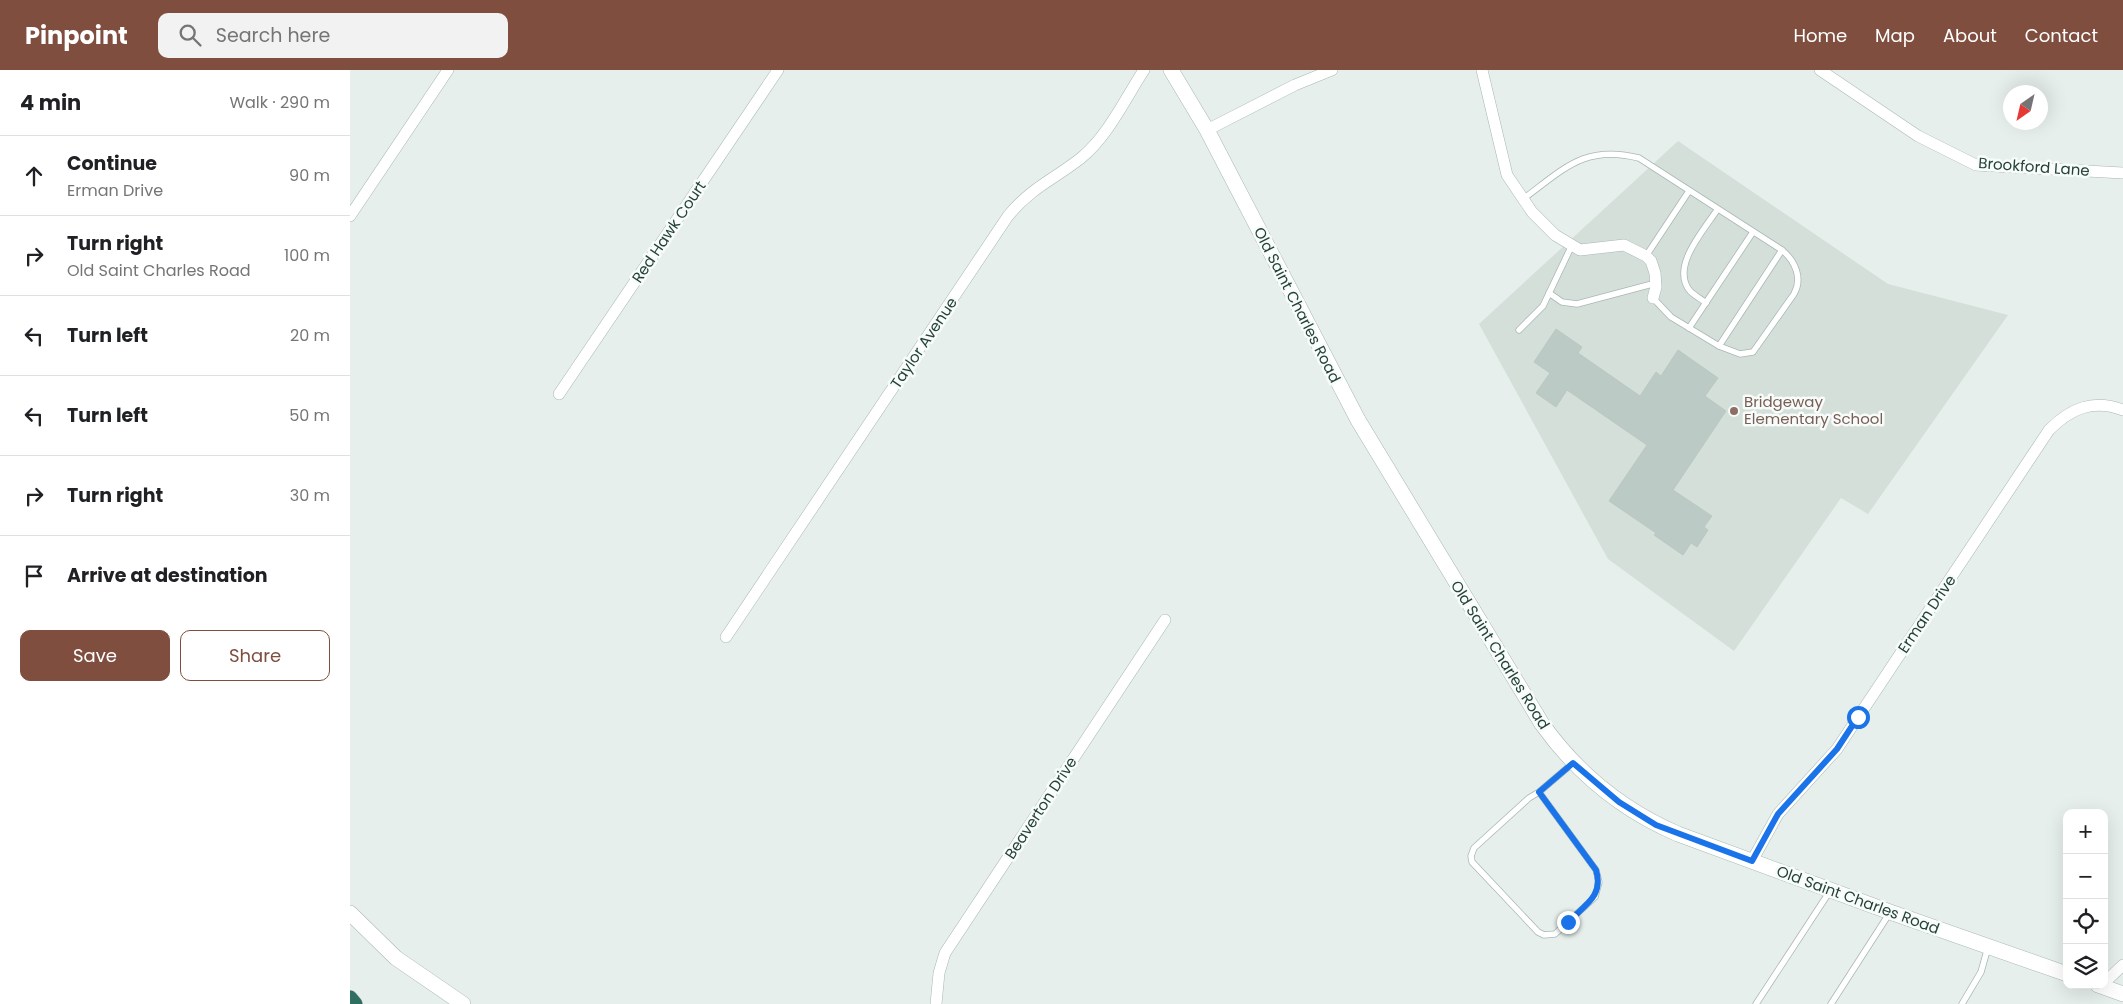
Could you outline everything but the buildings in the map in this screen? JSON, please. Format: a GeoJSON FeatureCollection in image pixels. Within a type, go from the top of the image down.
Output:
{"type":"FeatureCollection","features":[{"type":"Feature","properties":{"kind":"highway"},"geometry":{"type":"LineString","coordinates":[[350,998],[355,1004]]}},
{"type":"Feature","properties":{"kind":"street"},"geometry":{"type":"LineString","coordinates":[[350,216],[448,70]]}},
{"type":"Feature","properties":{"kind":"street","name":"Red Hawk Court"},"geometry":{"type":"LineString","coordinates":[[559,394],[778,70]]}},
{"type":"Feature","properties":{"kind":"street","name":"Taylor Avenue"},"geometry":{"type":"LineString","coordinates":[[726,637],[1008,216],[1021,200],[1035,188],[1082,157],[1103,134],[1144,70]]}},
{"type":"Feature","properties":{"kind":"street","name":"Old Saint Charles Road"},"geometry":{"type":"LineString","coordinates":[[1171,70],[1207,130],[1358,420],[1542,724],[1573,763],[1619,802],[1656,825],[1890,912],[2063,973]]}},
{"type":"Feature","properties":{"kind":"street"},"geometry":{"type":"LineString","coordinates":[[1207,130],[1296,85],[1332,70]]}},
{"type":"Feature","properties":{"kind":"street"},"geometry":{"type":"LineString","coordinates":[[1482,70],[1507,175],[1532,212],[1555,235],[1580,250],[1624,245],[1646,256],[1651,261],[1656,283],[1653,298]]}},
{"type":"Feature","properties":{"kind":"street","name":"Brookford Lane"},"geometry":{"type":"LineString","coordinates":[[1820,70],[1918,136],[1976,165],[2123,173]]}},
{"type":"Feature","properties":{"kind":"street","name":"Erman Drive"},"geometry":{"type":"LineString","coordinates":[[1752,861],[1778,814],[1837,749],[2050,430],[2064,416],[2080,408],[2098,405],[2123,410]]}},
{"type":"Feature","properties":{"kind":"street","name":"Beaverton Drive"},"geometry":{"type":"LineString","coordinates":[[936,1004],[939,972],[946,953],[1165,620]]}},
{"type":"Feature","properties":{"kind":"street"},"geometry":{"type":"LineString","coordinates":[[350,912],[396,958],[463,1004]]}},
{"type":"Feature","properties":{"kind":"street"},"geometry":{"type":"LineString","coordinates":[[2108,979],[2123,965]]}},
{"type":"Feature","properties":{"kind":"street"},"geometry":{"type":"LineString","coordinates":[[2108,988],[2120,995]]}},
{"type":"Feature","properties":{"kind":"lane"},"geometry":{"type":"LineString","coordinates":[[1523,199],[1566,166],[1580,159],[1595,154],[1610,153],[1639,158],[1717,210],[1782,250],[1792,261],[1799,278],[1794,294],[1753,352],[1740,354],[1719,346],[1671,317],[1653,298]]}},
{"type":"Feature","properties":{"kind":"lane"},"geometry":{"type":"LineString","coordinates":[[1646,256],[1689,191]]}},
{"type":"Feature","properties":{"kind":"lane"},"geometry":{"type":"LineString","coordinates":[[1706,303],[1689,290],[1684,277],[1683,265],[1717,210]]}},
{"type":"Feature","properties":{"kind":"lane"},"geometry":{"type":"LineString","coordinates":[[1689,328],[1753,232]]}},
{"type":"Feature","properties":{"kind":"lane"},"geometry":{"type":"LineString","coordinates":[[1519,330],[1543,306],[1572,245]]}},
{"type":"Feature","properties":{"kind":"lane"},"geometry":{"type":"LineString","coordinates":[[1719,346],[1782,250]]}},
{"type":"Feature","properties":{"kind":"lane"},"geometry":{"type":"LineString","coordinates":[[1549,293],[1562,302],[1577,304],[1656,283]]}},
{"type":"Feature","properties":{"kind":"lane"},"geometry":{"type":"LineString","coordinates":[[1539,792],[1596,870],[1599,882],[1594,897],[1555,934],[1544,935],[1538,932],[1472,862],[1471,856],[1474,848],[1528,798],[1539,792],[1573,763]]}},
{"type":"Feature","properties":{"kind":"lane"},"geometry":{"type":"LineString","coordinates":[[1756,1004],[1831,890]]}},
{"type":"Feature","properties":{"kind":"lane"},"geometry":{"type":"LineString","coordinates":[[1831,1004],[1890,912]]}},
{"type":"Feature","properties":{"kind":"lane"},"geometry":{"type":"LineString","coordinates":[[1962,1004],[1981,972],[1988,946]]}},
{"type":"Feature","properties":{"kind":"shaded area","name":"Bridgeway Elementary School"},"geometry":{"type":"Polygon","coordinates":[[[1678,141],[1888,284],[2008,315],[1868,514],[1841,498],[1734,651],[1608,559],[1479,324],[1678,141]]]}},
{"type":"Feature","properties":{"kind":"place","name":"Bridgeway Elementary School"},"geometry":{"type":"Point","coordinates":[1734,411]}},
{"type":"Feature","properties":{"kind":"route"},"geometry":{"type":"LineString","coordinates":[[1568,922],[1594,897],[1599,882],[1596,870],[1539,792],[1573,763],[1602,790],[1656,825],[1752,861],[1778,814],[1837,749],[1858,717]]}}]}
